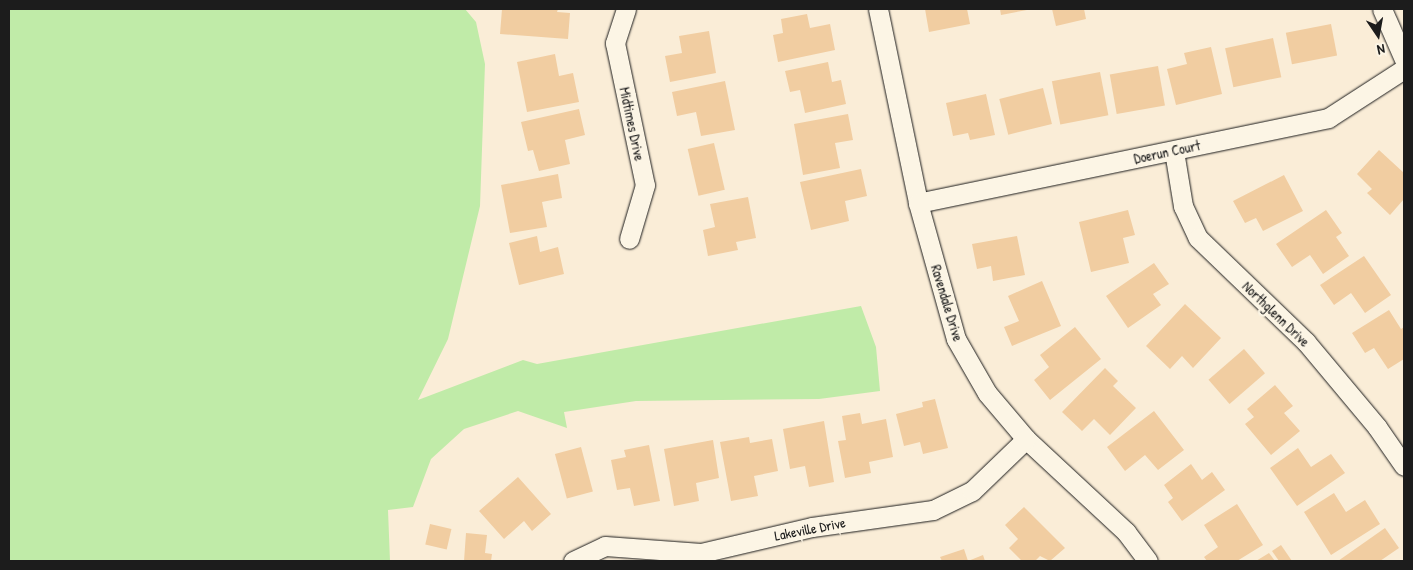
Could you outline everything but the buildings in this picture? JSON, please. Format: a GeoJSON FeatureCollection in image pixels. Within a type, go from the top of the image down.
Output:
{"type":"FeatureCollection","features":[{"type":"Feature","properties":{"kind":"street","name":"Midtimes Drive"},"geometry":{"type":"LineString","coordinates":[[626,9],[615,43],[645,185],[629,239]]}},
{"type":"Feature","properties":{"kind":"street","name":"Ravendale Drive"},"geometry":{"type":"LineString","coordinates":[[878,9],[918,204],[956,339],[988,393],[1026,439],[1126,532],[1148,561]]}},
{"type":"Feature","properties":{"kind":"street"},"geometry":{"type":"LineString","coordinates":[[1382,9],[1404,59]]}},
{"type":"Feature","properties":{"kind":"street","name":"Doerun Court"},"geometry":{"type":"LineString","coordinates":[[918,204],[1328,118],[1404,69]]}},
{"type":"Feature","properties":{"kind":"street","name":"Northglenn Drive"},"geometry":{"type":"LineString","coordinates":[[1174,151],[1183,206],[1198,238],[1306,342],[1404,466]]}},
{"type":"Feature","properties":{"kind":"street","name":"Lakeville Drive"},"geometry":{"type":"LineString","coordinates":[[573,561],[605,546],[701,553],[812,527],[933,510],[972,491],[1026,439]]}},
{"type":"Feature","properties":{"kind":"green space"},"geometry":{"type":"Polygon","coordinates":[[[9,9],[465,9],[476,22],[485,64],[480,206],[448,339],[418,400],[523,360],[537,364],[861,306],[876,347],[880,391],[819,399],[636,401],[564,412],[567,428],[518,411],[464,429],[431,459],[413,507],[388,510],[390,561],[9,561],[9,9]]]}}]}
